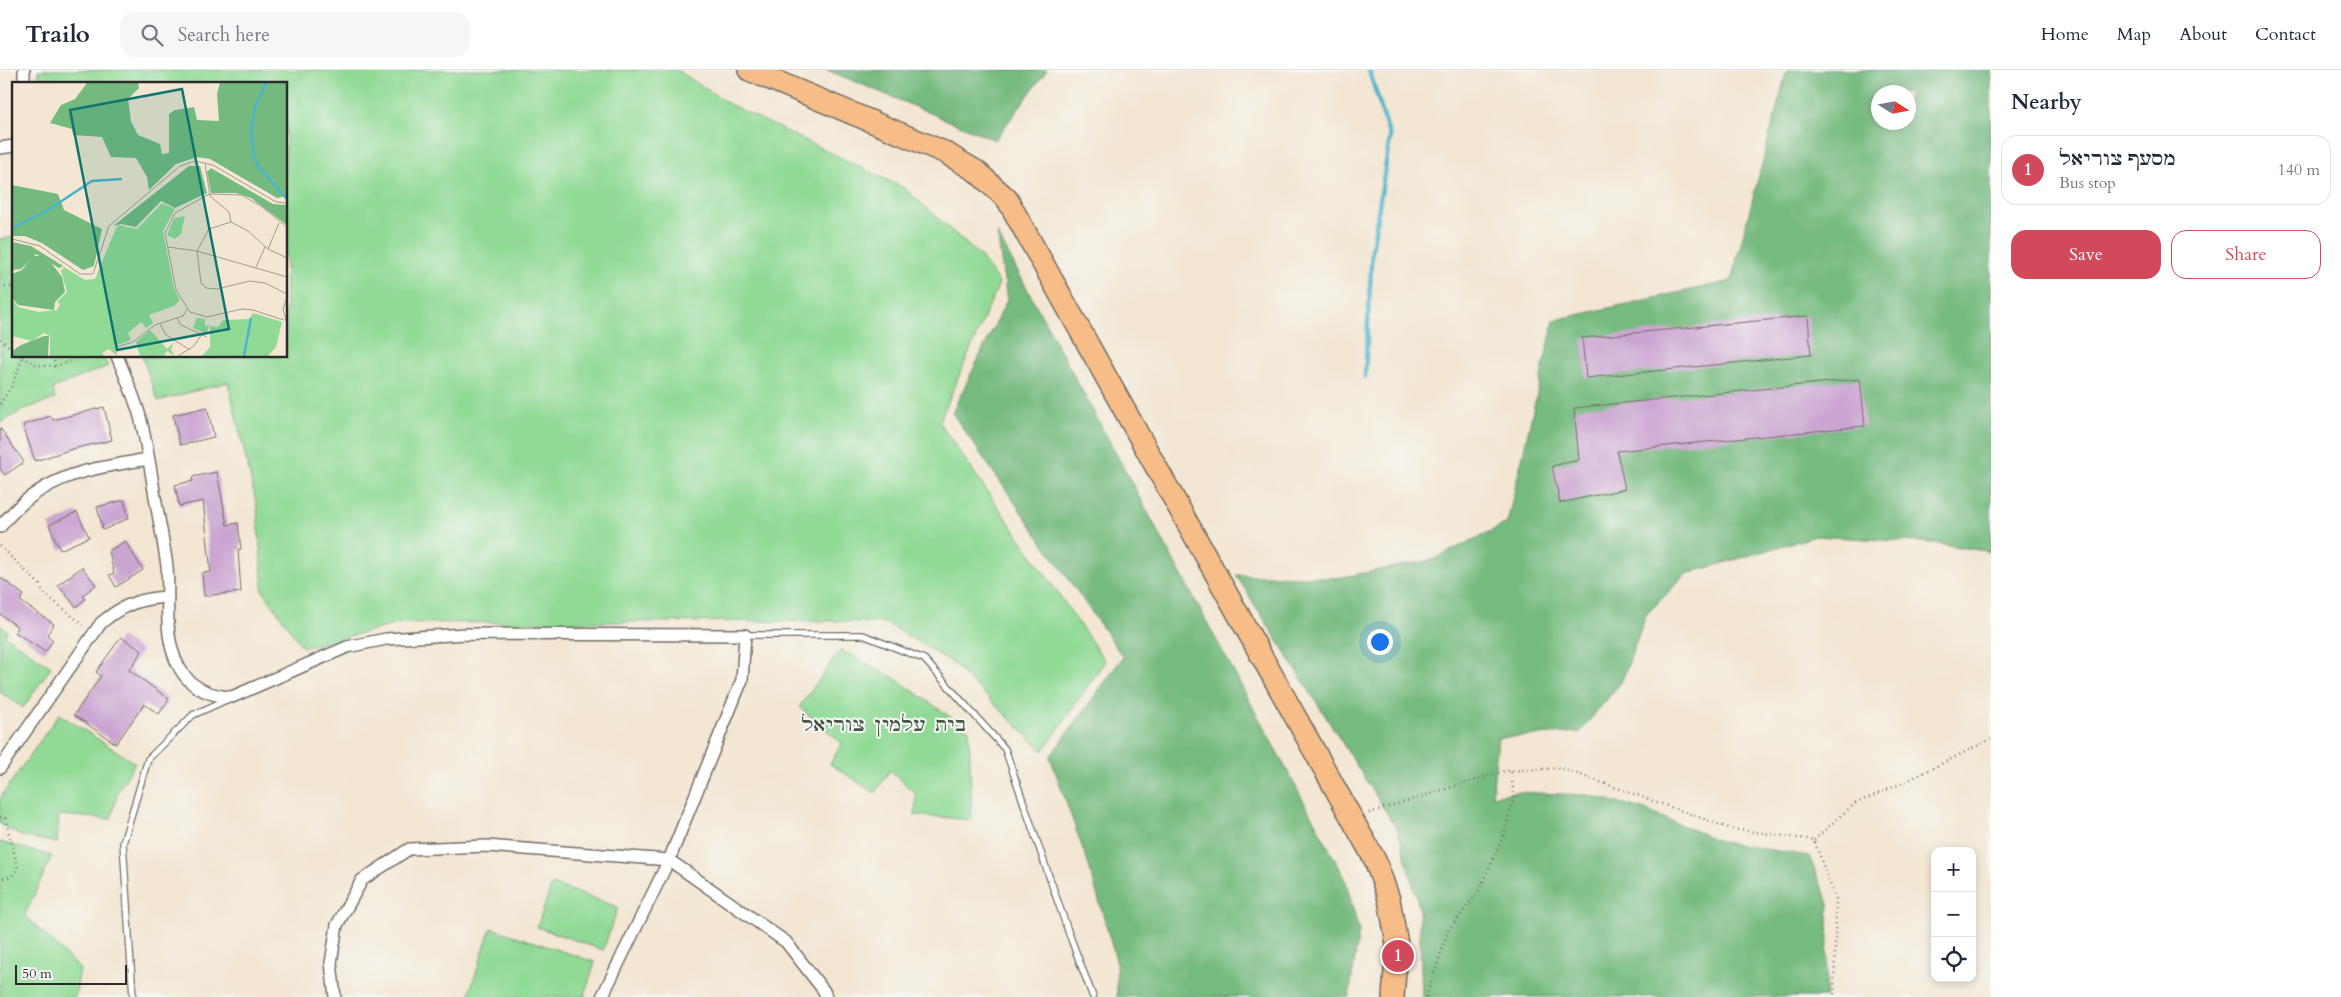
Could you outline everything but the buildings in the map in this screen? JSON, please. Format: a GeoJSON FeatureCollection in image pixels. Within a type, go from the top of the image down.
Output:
{"type":"FeatureCollection","features":[{"type":"Feature","properties":{"kind":"highway"},"geometry":{"type":"LineString","coordinates":[[749,70],[944,152],[976,171],[1007,199],[1375,860],[1389,899],[1397,944],[1393,997]]}},
{"type":"Feature","properties":{"kind":"street"},"geometry":{"type":"LineString","coordinates":[[118,358],[139,414],[148,459],[167,566],[168,632],[172,651],[180,668],[192,684],[204,692],[232,697],[348,647],[386,639],[466,634],[745,635],[742,680],[669,860],[602,997]]}},
{"type":"Feature","properties":{"kind":"street"},"geometry":{"type":"LineString","coordinates":[[0,527],[26,500],[45,486],[64,477],[148,459]]}},
{"type":"Feature","properties":{"kind":"street"},"geometry":{"type":"LineString","coordinates":[[0,768],[101,623],[124,606],[147,598],[168,598]]}},
{"type":"Feature","properties":{"kind":"street"},"geometry":{"type":"LineString","coordinates":[[335,997],[331,964],[337,924],[362,880],[408,849],[487,846],[669,860],[786,942],[824,991],[826,997]]}},
{"type":"Feature","properties":{"kind":"lane"},"geometry":{"type":"LineString","coordinates":[[745,635],[863,634],[924,659],[1005,749],[1093,997]]}},
{"type":"Feature","properties":{"kind":"lane"},"geometry":{"type":"LineString","coordinates":[[133,997],[123,843],[148,759],[193,715],[232,697]]}},
{"type":"Feature","properties":{"kind":"path"},"geometry":{"type":"LineString","coordinates":[[0,339],[12,348]]}},
{"type":"Feature","properties":{"kind":"path"},"geometry":{"type":"LineString","coordinates":[[0,404],[13,384],[23,358]]}},
{"type":"Feature","properties":{"kind":"path"},"geometry":{"type":"LineString","coordinates":[[24,358],[28,362],[54,367],[78,358]]}},
{"type":"Feature","properties":{"kind":"path"},"geometry":{"type":"LineString","coordinates":[[54,358],[54,367]]}},
{"type":"Feature","properties":{"kind":"path"},"geometry":{"type":"LineString","coordinates":[[0,546],[40,584],[44,593],[94,634]]}},
{"type":"Feature","properties":{"kind":"path"},"geometry":{"type":"LineString","coordinates":[[1351,819],[1504,771],[1561,768],[1732,829],[1814,840],[1854,804],[1909,780],[1991,739]]}},
{"type":"Feature","properties":{"kind":"path"},"geometry":{"type":"LineString","coordinates":[[1426,997],[1449,929],[1478,894],[1503,836],[1514,798],[1511,771]]}},
{"type":"Feature","properties":{"kind":"path"},"geometry":{"type":"LineString","coordinates":[[0,817],[5,818],[18,868],[12,877],[0,878]]}},
{"type":"Feature","properties":{"kind":"path"},"geometry":{"type":"LineString","coordinates":[[1814,840],[1836,900],[1834,997]]}},
{"type":"Feature","properties":{"kind":"green space"},"geometry":{"type":"Polygon","coordinates":[[[38,70],[677,70],[729,104],[904,188],[981,257],[999,283],[939,422],[1105,661],[1043,751],[951,662],[886,623],[838,621],[402,623],[303,648],[263,591],[257,506],[228,382],[158,401],[143,358],[288,358],[288,82],[40,82],[38,70]]]}},
{"type":"Feature","properties":{"kind":"green space"},"geometry":{"type":"Polygon","coordinates":[[[827,70],[1047,70],[995,140],[827,70]]]}},
{"type":"Feature","properties":{"kind":"green space"},"geometry":{"type":"Polygon","coordinates":[[[1787,70],[1991,70],[1991,552],[1933,543],[1816,536],[1686,574],[1646,615],[1622,681],[1580,732],[1498,738],[1492,796],[1515,792],[1588,795],[1640,808],[1722,842],[1809,856],[1829,904],[1826,997],[1422,997],[1419,907],[1398,831],[1236,575],[1337,578],[1432,560],[1507,523],[1554,320],[1731,281],[1787,70]]]}},
{"type":"Feature","properties":{"kind":"green space"},"geometry":{"type":"Polygon","coordinates":[[[997,233],[1345,878],[1359,931],[1349,997],[1117,997],[1116,960],[1089,866],[1050,757],[1123,657],[952,413],[1007,300],[997,233]]]}},
{"type":"Feature","properties":{"kind":"green space"},"geometry":{"type":"Polygon","coordinates":[[[12,237],[12,358],[103,358],[108,366],[53,388],[55,399],[25,409],[0,423],[0,239],[12,237]]]}},
{"type":"Feature","properties":{"kind":"green space"},"geometry":{"type":"Polygon","coordinates":[[[0,625],[7,630],[5,636],[51,667],[23,708],[0,692],[0,625]]]}},
{"type":"Feature","properties":{"kind":"green space","name":"בית עלמין צוריאל"},"geometry":{"type":"Polygon","coordinates":[[[841,650],[896,679],[969,730],[972,820],[915,815],[916,794],[890,770],[875,793],[830,764],[842,743],[799,707],[841,650]]]}},
{"type":"Feature","properties":{"kind":"green space"},"geometry":{"type":"Polygon","coordinates":[[[59,714],[135,763],[118,791],[111,819],[59,815],[57,843],[21,836],[0,824],[0,798],[59,714]]]}},
{"type":"Feature","properties":{"kind":"green space"},"geometry":{"type":"Polygon","coordinates":[[[0,842],[52,856],[25,915],[80,969],[75,997],[0,997],[0,842]]]}},
{"type":"Feature","properties":{"kind":"green space"},"geometry":{"type":"Polygon","coordinates":[[[552,884],[618,907],[603,950],[537,927],[552,884]]]}},
{"type":"Feature","properties":{"kind":"green space"},"geometry":{"type":"Polygon","coordinates":[[[491,928],[595,962],[584,997],[468,997],[491,928]]]}},
{"type":"Feature","properties":{"kind":"waterway"},"geometry":{"type":"LineString","coordinates":[[1365,377],[1372,250],[1390,137],[1369,70]]}},
{"type":"Feature","properties":{"kind":"place","name":"מסעף צוריאל"},"geometry":{"type":"Point","coordinates":[1398,956]}}]}
